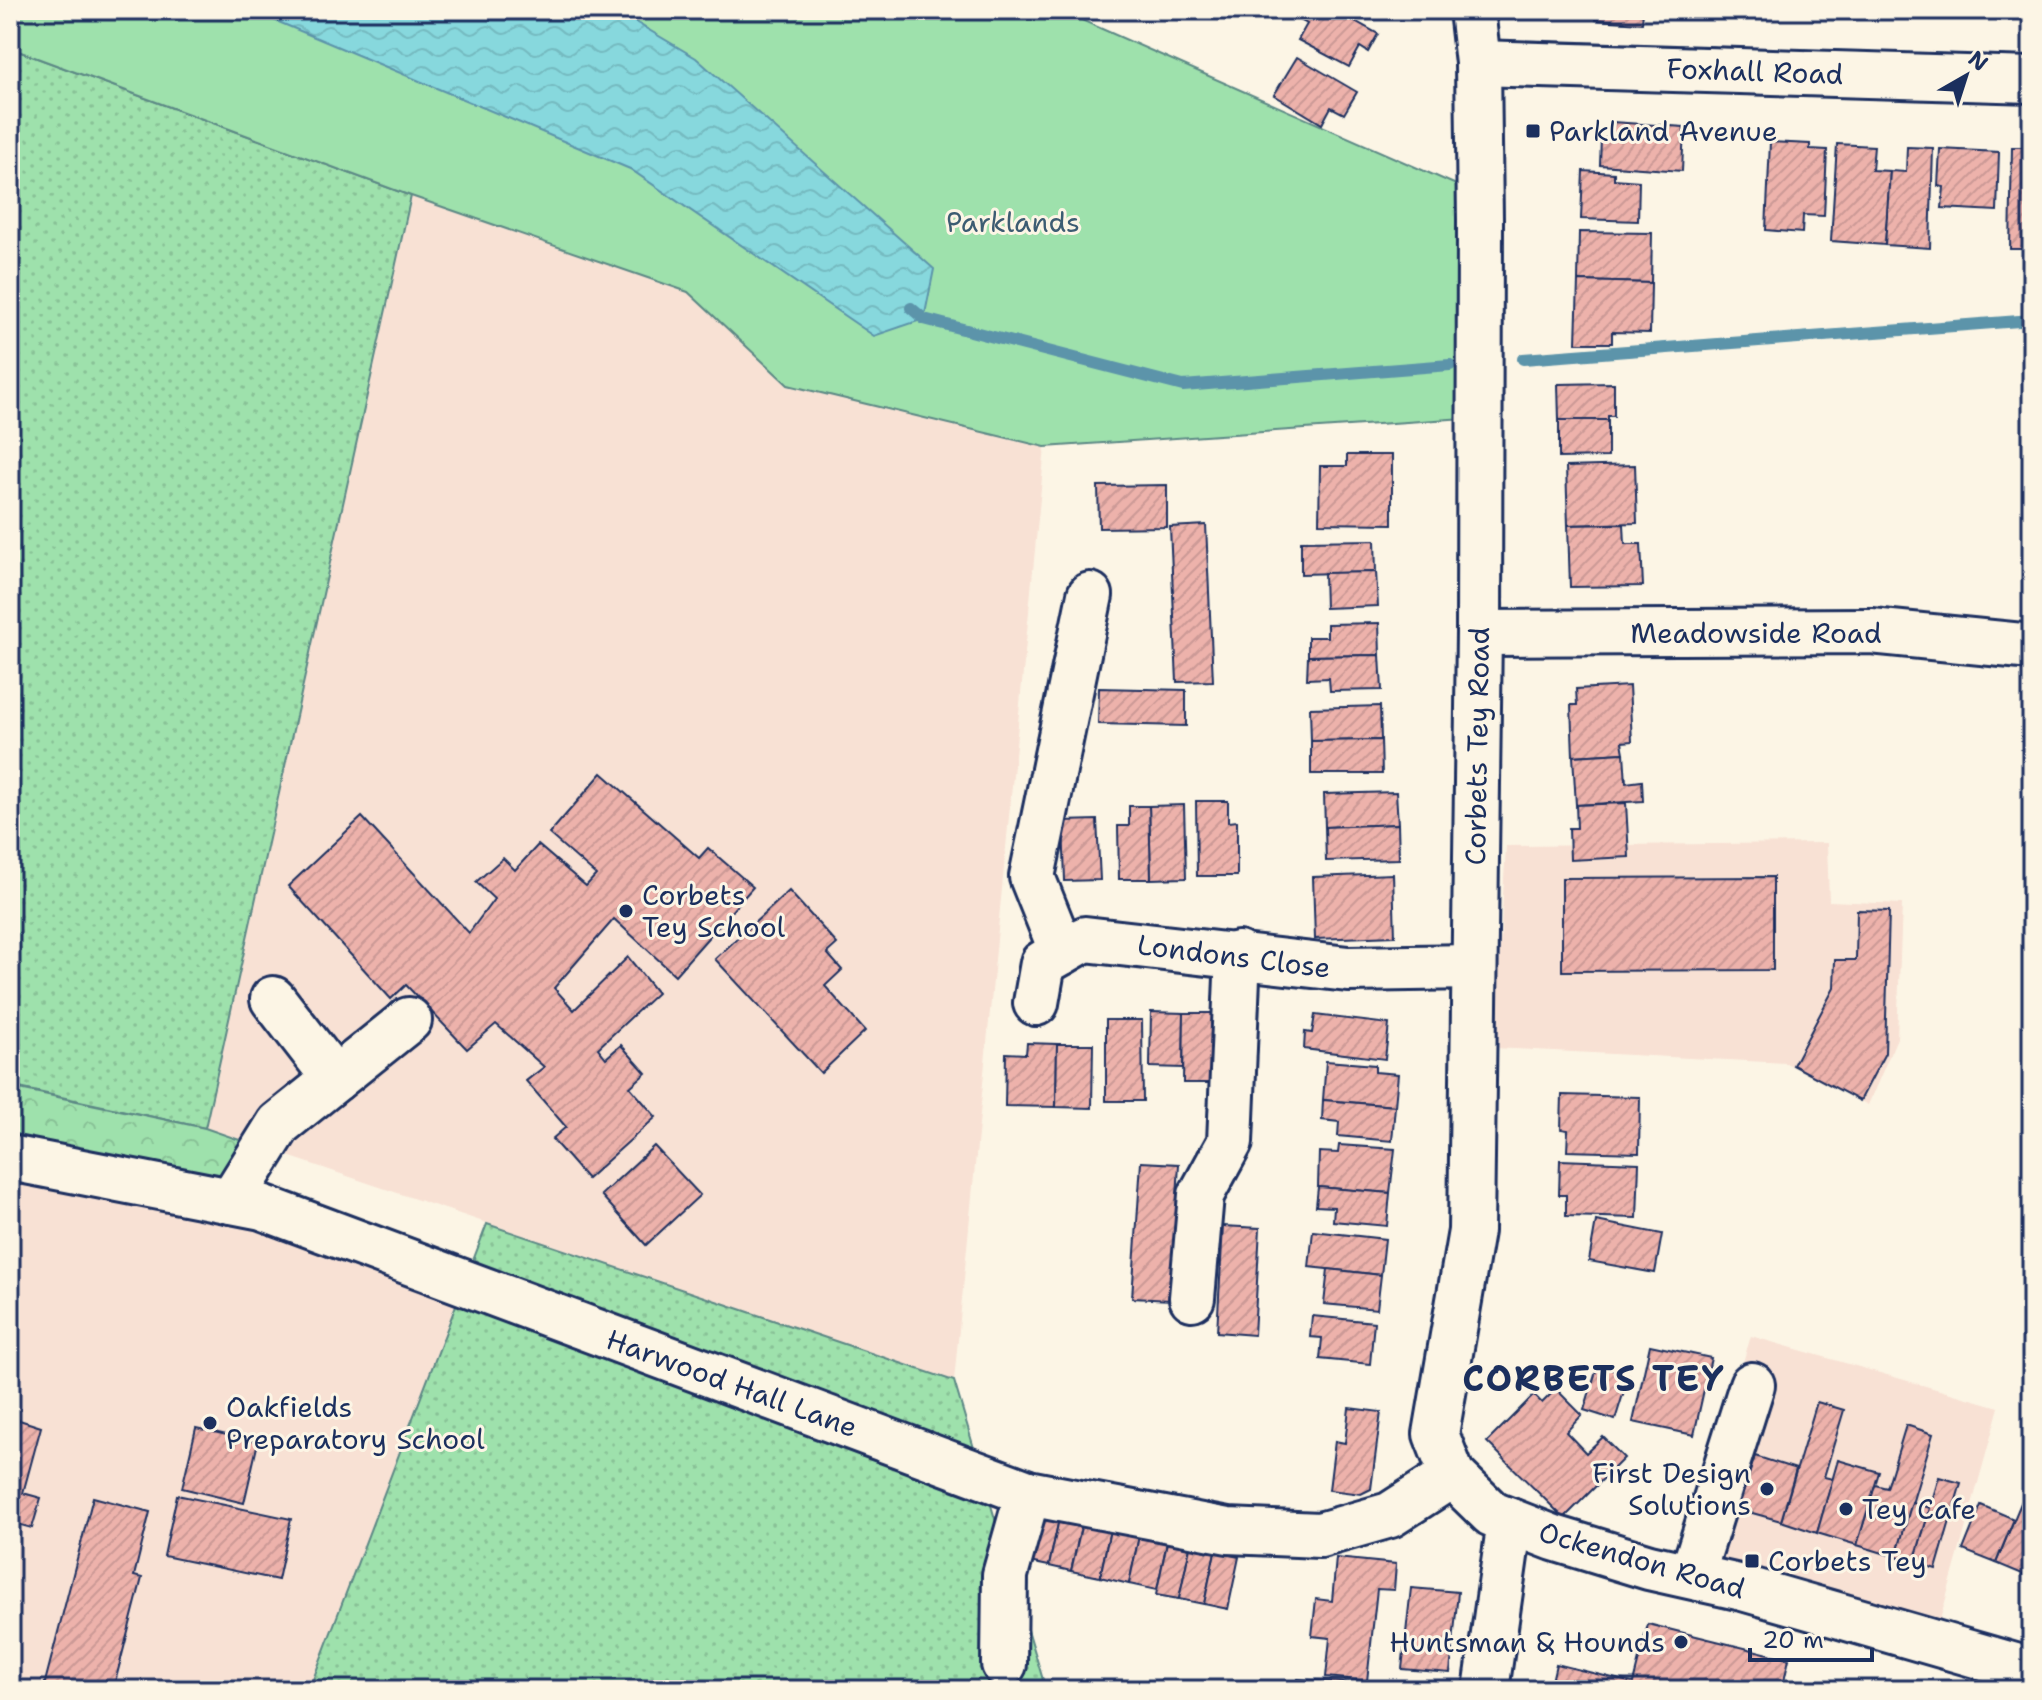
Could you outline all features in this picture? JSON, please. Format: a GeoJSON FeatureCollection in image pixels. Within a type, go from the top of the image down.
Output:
{"type":"FeatureCollection","features":[{"type":"Feature","properties":{"kind":"street","name":"Corbets Tey Road"},"geometry":{"type":"LineString","coordinates":[[1452,1475],[1436,1434],[1471,1231],[1479,633],[1478,63],[1472,10]]}},
{"type":"Feature","properties":{"kind":"street","name":"Foxhall Road"},"geometry":{"type":"LineString","coordinates":[[1478,63],[2032,80]]}},
{"type":"Feature","properties":{"kind":"street"},"geometry":{"type":"LineString","coordinates":[[1036,1003],[1043,963],[1062,952],[1032,877],[1090,595]]}},
{"type":"Feature","properties":{"kind":"street","name":"Meadowside Road"},"geometry":{"type":"LineString","coordinates":[[1479,633],[1871,631],[2032,647]]}},
{"type":"Feature","properties":{"kind":"street","name":"Londons Close"},"geometry":{"type":"LineString","coordinates":[[1062,952],[1085,939],[1238,954],[1348,969],[1473,967]]}},
{"type":"Feature","properties":{"kind":"street"},"geometry":{"type":"LineString","coordinates":[[1192,1298],[1201,1195],[1230,1142],[1238,954]]}},
{"type":"Feature","properties":{"kind":"street"},"geometry":{"type":"LineString","coordinates":[[273,999],[335,1079]]}},
{"type":"Feature","properties":{"kind":"street"},"geometry":{"type":"LineString","coordinates":[[231,1201],[279,1124],[409,1020]]}},
{"type":"Feature","properties":{"kind":"street","name":"Harwood Hall Lane"},"geometry":{"type":"LineString","coordinates":[[10,1158],[262,1207],[1028,1493],[1228,1531],[1320,1535],[1390,1515],[1452,1475]]}},
{"type":"Feature","properties":{"kind":"street"},"geometry":{"type":"LineString","coordinates":[[1692,1575],[1752,1385]]}},
{"type":"Feature","properties":{"kind":"street","name":"Ockendon Road"},"geometry":{"type":"LineString","coordinates":[[1452,1475],[1492,1514],[1510,1521],[1649,1567],[1692,1575],[2032,1671]]}},
{"type":"Feature","properties":{"kind":"street"},"geometry":{"type":"LineString","coordinates":[[1004,1664],[1005,1575],[1028,1493]]}},
{"type":"Feature","properties":{"kind":"street"},"geometry":{"type":"LineString","coordinates":[[1486,1690],[1510,1521]]}},
{"type":"Feature","properties":{"kind":"shaded area","name":"Corbets Tey School"},"geometry":{"type":"Polygon","coordinates":[[[411,196],[688,292],[788,385],[1045,447],[954,1381],[205,1128],[411,196]]]}},
{"type":"Feature","properties":{"kind":"shaded area"},"geometry":{"type":"Polygon","coordinates":[[[1827,843],[1829,901],[1902,904],[1897,1038],[1868,1105],[1786,1063],[1494,1048],[1506,846],[1827,843]]]}},
{"type":"Feature","properties":{"kind":"shaded area","name":"Oakfields Preparatory School"},"geometry":{"type":"Polygon","coordinates":[[[10,1158],[464,1284],[309,1690],[10,1690],[10,1158]]]}},
{"type":"Feature","properties":{"kind":"shaded area"},"geometry":{"type":"Polygon","coordinates":[[[1751,1336],[1999,1407],[1937,1631],[1685,1551],[1751,1336]]]}},
{"type":"Feature","properties":{"kind":"green space","name":"Parklands"},"geometry":{"type":"Polygon","coordinates":[[[10,10],[1059,10],[1479,195],[1479,417],[1045,447],[788,385],[688,292],[411,196],[10,48],[10,10]]]}},
{"type":"Feature","properties":{"kind":"green space"},"geometry":{"type":"Polygon","coordinates":[[[10,48],[411,196],[205,1128],[10,1086],[10,48]]]}},
{"type":"Feature","properties":{"kind":"green space"},"geometry":{"type":"Polygon","coordinates":[[[10,1087],[205,1128],[257,1146],[231,1201],[10,1158],[10,1087]]]}},
{"type":"Feature","properties":{"kind":"green space"},"geometry":{"type":"Polygon","coordinates":[[[487,1224],[954,1381],[1046,1690],[309,1690],[487,1224]]]}},
{"type":"Feature","properties":{"kind":"water"},"geometry":{"type":"Polygon","coordinates":[[[250,10],[615,10],[696,58],[934,269],[924,319],[874,336],[630,169],[250,10]]]}},
{"type":"Feature","properties":{"kind":"building"},"geometry":{"type":"Polygon","coordinates":[[[1292,10],[1335,10],[1378,34],[1368,52],[1360,47],[1349,67],[1298,40],[1307,24],[1289,14],[1292,10]]]}},
{"type":"Feature","properties":{"kind":"building"},"geometry":{"type":"Polygon","coordinates":[[[1596,10],[1643,10],[1642,23],[1596,20],[1596,10]]]}},
{"type":"Feature","properties":{"kind":"building"},"geometry":{"type":"Polygon","coordinates":[[[1297,57],[1357,92],[1344,114],[1331,107],[1322,124],[1274,95],[1297,57]]]}},
{"type":"Feature","properties":{"kind":"building"},"geometry":{"type":"Polygon","coordinates":[[[1612,122],[1684,127],[1682,171],[1600,165],[1601,138],[1611,138],[1612,122]]]}},
{"type":"Feature","properties":{"kind":"building"},"geometry":{"type":"Polygon","coordinates":[[[1770,142],[1810,144],[1810,149],[1827,150],[1824,216],[1803,215],[1802,233],[1766,230],[1770,142]]]}},
{"type":"Feature","properties":{"kind":"building"},"geometry":{"type":"Polygon","coordinates":[[[1837,144],[1874,146],[1872,170],[1890,171],[1885,245],[1831,241],[1837,144]]]}},
{"type":"Feature","properties":{"kind":"building"},"geometry":{"type":"Polygon","coordinates":[[[1907,147],[1933,148],[1930,248],[1885,245],[1890,171],[1906,172],[1907,147]]]}},
{"type":"Feature","properties":{"kind":"building"},"geometry":{"type":"Polygon","coordinates":[[[2012,147],[2032,147],[2032,249],[2010,249],[2012,147]]]}},
{"type":"Feature","properties":{"kind":"building"},"geometry":{"type":"Polygon","coordinates":[[[1940,149],[1999,152],[1997,211],[1942,208],[1944,187],[1938,186],[1940,149]]]}},
{"type":"Feature","properties":{"kind":"building"},"geometry":{"type":"Polygon","coordinates":[[[1583,171],[1614,173],[1614,179],[1639,181],[1638,221],[1581,219],[1583,171]]]}},
{"type":"Feature","properties":{"kind":"building"},"geometry":{"type":"Polygon","coordinates":[[[1579,232],[1652,233],[1651,283],[1578,281],[1579,232]]]}},
{"type":"Feature","properties":{"kind":"building"},"geometry":{"type":"Polygon","coordinates":[[[1578,281],[1651,283],[1650,333],[1612,332],[1612,343],[1576,343],[1578,281]]]}},
{"type":"Feature","properties":{"kind":"building"},"geometry":{"type":"Polygon","coordinates":[[[1614,383],[1614,416],[1608,416],[1608,420],[1559,420],[1558,384],[1614,383]]]}},
{"type":"Feature","properties":{"kind":"building"},"geometry":{"type":"Polygon","coordinates":[[[1559,420],[1608,420],[1608,457],[1559,458],[1559,420]]]}},
{"type":"Feature","properties":{"kind":"building"},"geometry":{"type":"Polygon","coordinates":[[[1347,455],[1392,455],[1392,524],[1319,523],[1320,466],[1347,466],[1347,455]]]}},
{"type":"Feature","properties":{"kind":"building"},"geometry":{"type":"Polygon","coordinates":[[[1635,465],[1637,523],[1568,525],[1566,467],[1635,465]]]}},
{"type":"Feature","properties":{"kind":"building"},"geometry":{"type":"Polygon","coordinates":[[[1167,485],[1167,527],[1099,528],[1098,486],[1167,485]]]}},
{"type":"Feature","properties":{"kind":"building"},"geometry":{"type":"Polygon","coordinates":[[[1624,524],[1625,544],[1641,544],[1643,586],[1570,587],[1568,525],[1624,524]]]}},
{"type":"Feature","properties":{"kind":"building"},"geometry":{"type":"Polygon","coordinates":[[[1206,525],[1213,681],[1177,682],[1170,527],[1206,525]]]}},
{"type":"Feature","properties":{"kind":"building"},"geometry":{"type":"Polygon","coordinates":[[[1375,540],[1376,572],[1301,574],[1301,541],[1375,540]]]}},
{"type":"Feature","properties":{"kind":"building"},"geometry":{"type":"Polygon","coordinates":[[[1376,572],[1378,606],[1325,608],[1324,573],[1376,572]]]}},
{"type":"Feature","properties":{"kind":"building"},"geometry":{"type":"Polygon","coordinates":[[[1379,623],[1380,655],[1308,656],[1308,637],[1327,637],[1327,624],[1379,623]]]}},
{"type":"Feature","properties":{"kind":"building"},"geometry":{"type":"Polygon","coordinates":[[[1380,655],[1382,690],[1330,691],[1329,678],[1307,679],[1308,656],[1380,655]]]}},
{"type":"Feature","properties":{"kind":"building"},"geometry":{"type":"Polygon","coordinates":[[[1629,686],[1632,741],[1622,742],[1624,753],[1573,756],[1571,705],[1577,705],[1576,689],[1629,686]]]}},
{"type":"Feature","properties":{"kind":"building"},"geometry":{"type":"Polygon","coordinates":[[[1099,688],[1186,690],[1186,726],[1098,724],[1099,688]]]}},
{"type":"Feature","properties":{"kind":"building"},"geometry":{"type":"Polygon","coordinates":[[[1380,706],[1381,740],[1311,741],[1310,708],[1380,706]]]}},
{"type":"Feature","properties":{"kind":"building"},"geometry":{"type":"Polygon","coordinates":[[[1381,740],[1382,774],[1311,774],[1311,741],[1381,740]]]}},
{"type":"Feature","properties":{"kind":"building"},"geometry":{"type":"Polygon","coordinates":[[[1624,753],[1626,783],[1642,781],[1643,801],[1576,805],[1573,756],[1624,753]]]}},
{"type":"Feature","properties":{"kind":"building"},"geometry":{"type":"Polygon","coordinates":[[[602,773],[699,858],[708,848],[753,887],[675,975],[614,919],[554,988],[574,1010],[628,957],[657,993],[598,1048],[606,1058],[621,1045],[646,1073],[630,1087],[656,1117],[587,1179],[552,1139],[566,1127],[526,1081],[544,1067],[496,1024],[467,1049],[406,985],[391,999],[288,886],[362,817],[469,933],[494,899],[476,882],[503,858],[515,870],[538,845],[586,886],[596,875],[549,834],[602,773]]]}},
{"type":"Feature","properties":{"kind":"building"},"geometry":{"type":"Polygon","coordinates":[[[1396,792],[1398,824],[1325,827],[1324,794],[1396,792]]]}},
{"type":"Feature","properties":{"kind":"building"},"geometry":{"type":"Polygon","coordinates":[[[1196,801],[1228,801],[1228,822],[1237,821],[1237,876],[1197,876],[1196,801]]]}},
{"type":"Feature","properties":{"kind":"building"},"geometry":{"type":"Polygon","coordinates":[[[1626,803],[1629,857],[1570,860],[1569,828],[1577,828],[1576,805],[1626,803]]]}},
{"type":"Feature","properties":{"kind":"building"},"geometry":{"type":"Polygon","coordinates":[[[1184,805],[1186,878],[1151,879],[1149,806],[1184,805]]]}},
{"type":"Feature","properties":{"kind":"building"},"geometry":{"type":"Polygon","coordinates":[[[1129,806],[1149,806],[1151,879],[1119,879],[1118,826],[1129,826],[1129,806]]]}},
{"type":"Feature","properties":{"kind":"building"},"geometry":{"type":"Polygon","coordinates":[[[1097,820],[1100,880],[1065,881],[1063,821],[1097,820]]]}},
{"type":"Feature","properties":{"kind":"building"},"geometry":{"type":"Polygon","coordinates":[[[1398,824],[1399,859],[1326,861],[1325,827],[1398,824]]]}},
{"type":"Feature","properties":{"kind":"building"},"geometry":{"type":"Polygon","coordinates":[[[1393,874],[1395,936],[1315,939],[1313,877],[1393,874]]]}},
{"type":"Feature","properties":{"kind":"building"},"geometry":{"type":"Polygon","coordinates":[[[1773,877],[1773,970],[1562,971],[1562,878],[1773,877]]]}},
{"type":"Feature","properties":{"kind":"building"},"geometry":{"type":"Polygon","coordinates":[[[789,891],[837,944],[827,953],[842,970],[825,986],[865,1031],[821,1073],[715,959],[789,891]]]}},
{"type":"Feature","properties":{"kind":"building"},"geometry":{"type":"Polygon","coordinates":[[[1857,910],[1889,911],[1885,1053],[1860,1101],[1793,1065],[1834,988],[1835,960],[1856,960],[1857,910]]]}},
{"type":"Feature","properties":{"kind":"building"},"geometry":{"type":"Polygon","coordinates":[[[1151,1012],[1184,1013],[1183,1068],[1150,1067],[1151,1012]]]}},
{"type":"Feature","properties":{"kind":"building"},"geometry":{"type":"Polygon","coordinates":[[[1184,1013],[1216,1013],[1216,1083],[1183,1083],[1184,1013]]]}},
{"type":"Feature","properties":{"kind":"building"},"geometry":{"type":"Polygon","coordinates":[[[1315,1015],[1389,1024],[1385,1059],[1304,1049],[1305,1032],[1312,1033],[1315,1015]]]}},
{"type":"Feature","properties":{"kind":"building"},"geometry":{"type":"Polygon","coordinates":[[[1106,1020],[1142,1020],[1143,1101],[1106,1101],[1106,1020]]]}},
{"type":"Feature","properties":{"kind":"building"},"geometry":{"type":"Polygon","coordinates":[[[1027,1043],[1057,1044],[1056,1107],[1005,1106],[1006,1053],[1026,1054],[1027,1043]]]}},
{"type":"Feature","properties":{"kind":"building"},"geometry":{"type":"Polygon","coordinates":[[[1057,1044],[1093,1044],[1092,1108],[1056,1107],[1057,1044]]]}},
{"type":"Feature","properties":{"kind":"building"},"geometry":{"type":"Polygon","coordinates":[[[1326,1061],[1375,1065],[1375,1072],[1398,1074],[1395,1106],[1323,1100],[1326,1061]]]}},
{"type":"Feature","properties":{"kind":"building"},"geometry":{"type":"Polygon","coordinates":[[[1562,1095],[1640,1097],[1639,1153],[1567,1151],[1568,1130],[1561,1129],[1562,1095]]]}},
{"type":"Feature","properties":{"kind":"building"},"geometry":{"type":"Polygon","coordinates":[[[1323,1100],[1395,1106],[1392,1141],[1338,1136],[1339,1122],[1322,1120],[1323,1100]]]}},
{"type":"Feature","properties":{"kind":"building"},"geometry":{"type":"Polygon","coordinates":[[[1339,1145],[1395,1149],[1390,1193],[1318,1187],[1319,1152],[1338,1153],[1339,1145]]]}},
{"type":"Feature","properties":{"kind":"building"},"geometry":{"type":"Polygon","coordinates":[[[654,1146],[700,1195],[646,1245],[601,1195],[654,1146]]]}},
{"type":"Feature","properties":{"kind":"building"},"geometry":{"type":"Polygon","coordinates":[[[1560,1160],[1639,1163],[1637,1218],[1566,1216],[1566,1195],[1559,1195],[1560,1160]]]}},
{"type":"Feature","properties":{"kind":"building"},"geometry":{"type":"Polygon","coordinates":[[[1141,1162],[1179,1164],[1171,1300],[1132,1298],[1141,1162]]]}},
{"type":"Feature","properties":{"kind":"building"},"geometry":{"type":"Polygon","coordinates":[[[1318,1187],[1390,1193],[1387,1226],[1333,1221],[1334,1207],[1316,1206],[1318,1187]]]}},
{"type":"Feature","properties":{"kind":"building"},"geometry":{"type":"Polygon","coordinates":[[[1596,1221],[1662,1234],[1655,1273],[1589,1261],[1596,1221]]]}},
{"type":"Feature","properties":{"kind":"building"},"geometry":{"type":"Polygon","coordinates":[[[1223,1226],[1260,1228],[1254,1335],[1217,1332],[1223,1226]]]}},
{"type":"Feature","properties":{"kind":"building"},"geometry":{"type":"Polygon","coordinates":[[[1313,1231],[1385,1239],[1381,1275],[1309,1267],[1313,1231]]]}},
{"type":"Feature","properties":{"kind":"building"},"geometry":{"type":"Polygon","coordinates":[[[1328,1269],[1381,1275],[1377,1309],[1324,1304],[1328,1269]]]}},
{"type":"Feature","properties":{"kind":"building"},"geometry":{"type":"Polygon","coordinates":[[[1312,1316],[1374,1322],[1370,1364],[1320,1359],[1322,1338],[1310,1337],[1312,1316]]]}},
{"type":"Feature","properties":{"kind":"building"},"geometry":{"type":"Polygon","coordinates":[[[1650,1345],[1711,1358],[1694,1435],[1633,1422],[1650,1345]]]}},
{"type":"Feature","properties":{"kind":"building"},"geometry":{"type":"Polygon","coordinates":[[[1598,1365],[1629,1375],[1615,1420],[1584,1410],[1598,1365]]]}},
{"type":"Feature","properties":{"kind":"building"},"geometry":{"type":"Polygon","coordinates":[[[1556,1389],[1582,1415],[1566,1432],[1586,1453],[1603,1437],[1624,1458],[1564,1518],[1487,1442],[1534,1395],[1542,1403],[1556,1389]]]}},
{"type":"Feature","properties":{"kind":"building"},"geometry":{"type":"Polygon","coordinates":[[[1817,1402],[1844,1410],[1824,1477],[1833,1479],[1817,1533],[1781,1521],[1817,1402]]]}},
{"type":"Feature","properties":{"kind":"building"},"geometry":{"type":"Polygon","coordinates":[[[1349,1408],[1381,1412],[1371,1489],[1361,1494],[1329,1490],[1335,1441],[1345,1443],[1349,1408]]]}},
{"type":"Feature","properties":{"kind":"building"},"geometry":{"type":"Polygon","coordinates":[[[10,1417],[41,1427],[23,1493],[41,1498],[32,1528],[10,1522],[10,1417]]]}},
{"type":"Feature","properties":{"kind":"building"},"geometry":{"type":"Polygon","coordinates":[[[1906,1425],[1933,1434],[1896,1557],[1857,1545],[1875,1485],[1887,1488],[1906,1425]]]}},
{"type":"Feature","properties":{"kind":"building"},"geometry":{"type":"Polygon","coordinates":[[[196,1428],[258,1442],[244,1503],[182,1488],[196,1428]]]}},
{"type":"Feature","properties":{"kind":"building","name":"First Design Solutions"},"geometry":{"type":"Polygon","coordinates":[[[1755,1456],[1796,1469],[1781,1521],[1738,1509],[1755,1456]]]}},
{"type":"Feature","properties":{"kind":"building","name":"Tey Cafe"},"geometry":{"type":"Polygon","coordinates":[[[1838,1460],[1879,1472],[1857,1545],[1817,1533],[1838,1460]]]}},
{"type":"Feature","properties":{"kind":"building"},"geometry":{"type":"Polygon","coordinates":[[[1939,1477],[1961,1483],[1936,1569],[1914,1562],[1939,1477]]]}},
{"type":"Feature","properties":{"kind":"building"},"geometry":{"type":"Polygon","coordinates":[[[177,1495],[291,1519],[278,1580],[164,1556],[177,1495]]]}},
{"type":"Feature","properties":{"kind":"building"},"geometry":{"type":"Polygon","coordinates":[[[93,1497],[150,1512],[134,1576],[142,1578],[113,1690],[43,1690],[93,1497]]]}},
{"type":"Feature","properties":{"kind":"building"},"geometry":{"type":"Polygon","coordinates":[[[2023,1498],[2032,1502],[2032,1578],[1996,1563],[2023,1498]]]}},
{"type":"Feature","properties":{"kind":"building"},"geometry":{"type":"Polygon","coordinates":[[[1912,1502],[1930,1508],[1914,1562],[1896,1557],[1912,1502]]]}},
{"type":"Feature","properties":{"kind":"building"},"geometry":{"type":"Polygon","coordinates":[[[1981,1505],[2014,1519],[1996,1563],[1963,1550],[1981,1505]]]}},
{"type":"Feature","properties":{"kind":"building"},"geometry":{"type":"Polygon","coordinates":[[[1035,1513],[1059,1519],[1049,1566],[1024,1561],[1035,1513]]]}},
{"type":"Feature","properties":{"kind":"building"},"geometry":{"type":"Polygon","coordinates":[[[1059,1519],[1082,1523],[1071,1571],[1049,1566],[1059,1519]]]}},
{"type":"Feature","properties":{"kind":"building"},"geometry":{"type":"Polygon","coordinates":[[[1082,1523],[1110,1530],[1100,1577],[1071,1571],[1082,1523]]]}},
{"type":"Feature","properties":{"kind":"building"},"geometry":{"type":"Polygon","coordinates":[[[1110,1530],[1139,1536],[1129,1584],[1100,1577],[1110,1530]]]}},
{"type":"Feature","properties":{"kind":"building"},"geometry":{"type":"Polygon","coordinates":[[[1139,1536],[1167,1542],[1157,1590],[1129,1584],[1139,1536]]]}},
{"type":"Feature","properties":{"kind":"building"},"geometry":{"type":"Polygon","coordinates":[[[1167,1542],[1190,1547],[1179,1599],[1156,1595],[1167,1542]]]}},
{"type":"Feature","properties":{"kind":"building"},"geometry":{"type":"Polygon","coordinates":[[[1190,1547],[1215,1552],[1204,1604],[1179,1599],[1190,1547]]]}},
{"type":"Feature","properties":{"kind":"building"},"geometry":{"type":"Polygon","coordinates":[[[1215,1552],[1239,1557],[1228,1609],[1204,1604],[1215,1552]]]}},
{"type":"Feature","properties":{"kind":"building"},"geometry":{"type":"Polygon","coordinates":[[[1336,1558],[1396,1564],[1394,1590],[1377,1589],[1367,1681],[1326,1677],[1330,1638],[1312,1636],[1316,1599],[1332,1601],[1336,1558]]]}},
{"type":"Feature","properties":{"kind":"building"},"geometry":{"type":"Polygon","coordinates":[[[1411,1588],[1458,1592],[1450,1673],[1402,1669],[1411,1588]]]}},
{"type":"Feature","properties":{"kind":"building","name":"Huntsman & Hounds"},"geometry":{"type":"Polygon","coordinates":[[[1648,1624],[1789,1659],[1782,1690],[1550,1690],[1556,1664],[1633,1683],[1648,1624]]]}},
{"type":"Feature","properties":{"kind":"building"},"geometry":{"type":"Polygon","coordinates":[[[1298,1679],[1380,1685],[1380,1690],[1297,1690],[1298,1679]]]}},
{"type":"Feature","properties":{"kind":"waterway"},"geometry":{"type":"LineString","coordinates":[[911,308],[924,319],[1183,386],[1450,365]]}},
{"type":"Feature","properties":{"kind":"waterway"},"geometry":{"type":"LineString","coordinates":[[1523,359],[2032,320]]}},
{"type":"Feature","properties":{"kind":"place","name":"Parkland Avenue"},"geometry":{"type":"Point","coordinates":[1533,131]}},
{"type":"Feature","properties":{"kind":"place","name":"Corbets Tey School"},"geometry":{"type":"Point","coordinates":[626,911]}},
{"type":"Feature","properties":{"kind":"place","name":"Oakfields Preparatory School"},"geometry":{"type":"Point","coordinates":[210,1423]}},
{"type":"Feature","properties":{"kind":"place","name":"First Design Solutions"},"geometry":{"type":"Point","coordinates":[1767,1489]}},
{"type":"Feature","properties":{"kind":"place","name":"Tey Cafe"},"geometry":{"type":"Point","coordinates":[1846,1509]}},
{"type":"Feature","properties":{"kind":"place","name":"Corbets Tey"},"geometry":{"type":"Point","coordinates":[1752,1561]}},
{"type":"Feature","properties":{"kind":"place","name":"Huntsman & Hounds"},"geometry":{"type":"Point","coordinates":[1681,1642]}},
{"type":"Feature","properties":{"kind":"district","name":"CORBETS TEY"},"geometry":{"type":"Point","coordinates":[1594,1378]}}]}
